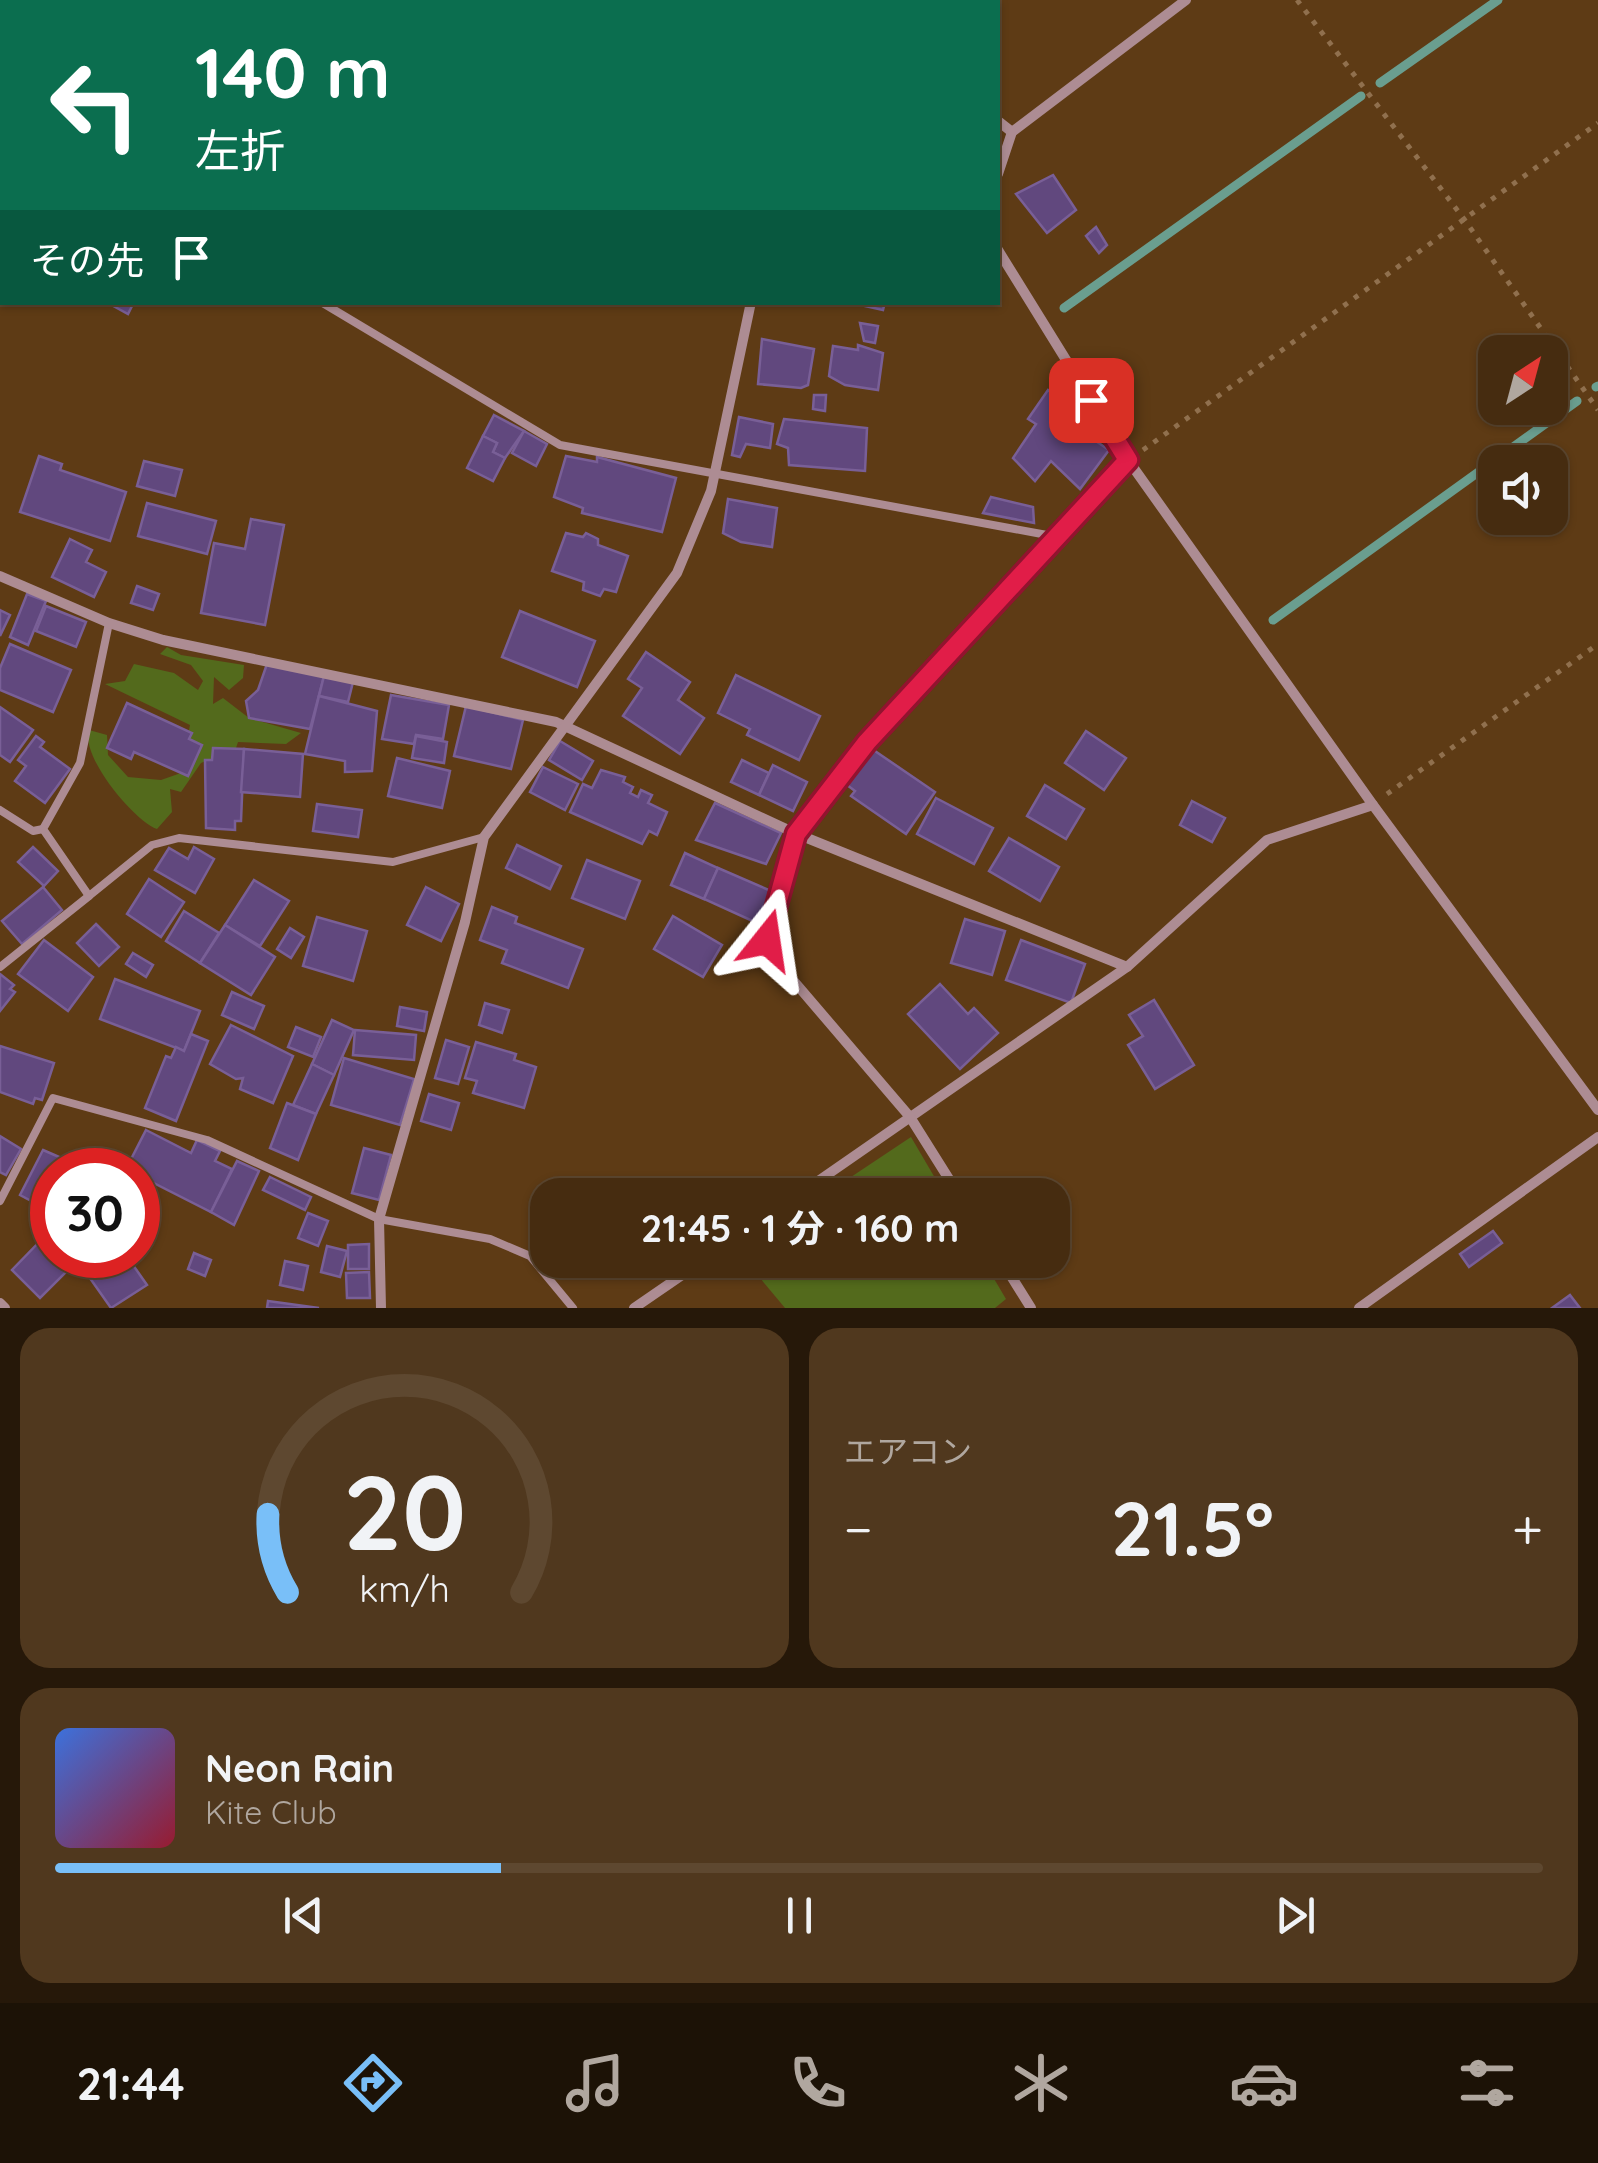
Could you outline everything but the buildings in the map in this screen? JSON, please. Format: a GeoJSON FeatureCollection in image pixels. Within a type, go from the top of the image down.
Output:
{"type":"FeatureCollection","features":[{"type":"Feature","properties":{"kind":"street"},"geometry":{"type":"LineString","coordinates":[[1000,168],[1012,132],[1186,0]]}},
{"type":"Feature","properties":{"kind":"street"},"geometry":{"type":"LineString","coordinates":[[1000,123],[1012,132]]}},
{"type":"Feature","properties":{"kind":"street"},"geometry":{"type":"LineString","coordinates":[[1000,253],[1128,460],[1373,805],[1598,1110]]}},
{"type":"Feature","properties":{"kind":"street"},"geometry":{"type":"LineString","coordinates":[[381,1308],[379,1218],[465,922],[484,837],[676,573],[714,477],[750,305]]}},
{"type":"Feature","properties":{"kind":"street"},"geometry":{"type":"LineString","coordinates":[[949,1178],[910,1117],[786,972],[767,940],[796,834],[867,742],[1060,538],[1128,460]]}},
{"type":"Feature","properties":{"kind":"street"},"geometry":{"type":"LineString","coordinates":[[0,576],[109,623],[163,640],[565,726],[796,834],[1128,968]]}},
{"type":"Feature","properties":{"kind":"street"},"geometry":{"type":"LineString","coordinates":[[822,1178],[1128,968],[1267,840],[1373,805]]}},
{"type":"Feature","properties":{"kind":"street"},"geometry":{"type":"LineString","coordinates":[[1359,1308],[1598,1136]]}},
{"type":"Feature","properties":{"kind":"street"},"geometry":{"type":"LineString","coordinates":[[634,1308],[678,1278]]}},
{"type":"Feature","properties":{"kind":"street"},"geometry":{"type":"LineString","coordinates":[[1012,1278],[1031,1308]]}},
{"type":"Feature","properties":{"kind":"lane"},"geometry":{"type":"LineString","coordinates":[[326,305],[560,446],[630,455],[714,477],[1060,538]]}},
{"type":"Feature","properties":{"kind":"lane"},"geometry":{"type":"LineString","coordinates":[[0,810],[33,831],[43,829],[80,763],[109,623]]}},
{"type":"Feature","properties":{"kind":"lane"},"geometry":{"type":"LineString","coordinates":[[43,829],[89,896]]}},
{"type":"Feature","properties":{"kind":"lane"},"geometry":{"type":"LineString","coordinates":[[0,968],[152,845],[179,838],[393,862],[484,837]]}},
{"type":"Feature","properties":{"kind":"lane"},"geometry":{"type":"LineString","coordinates":[[0,1201],[53,1098],[207,1140],[379,1218],[490,1239],[530,1256],[573,1308]]}},
{"type":"Feature","properties":{"kind":"path"},"geometry":{"type":"LineString","coordinates":[[1297,0],[1464,219],[1598,410]]}},
{"type":"Feature","properties":{"kind":"path"},"geometry":{"type":"LineString","coordinates":[[1128,460],[1598,123]]}},
{"type":"Feature","properties":{"kind":"path"},"geometry":{"type":"LineString","coordinates":[[1373,805],[1598,644]]}},
{"type":"Feature","properties":{"kind":"green space"},"geometry":{"type":"Polygon","coordinates":[[[167,647],[181,655],[244,665],[243,678],[229,690],[214,677],[213,704],[223,698],[249,718],[301,733],[286,744],[238,742],[236,748],[201,763],[181,792],[170,789],[172,812],[157,829],[135,814],[111,786],[88,741],[89,730],[107,735],[108,755],[128,777],[161,780],[181,773],[190,725],[105,684],[125,681],[134,664],[174,673],[198,690],[203,681],[191,665],[160,654],[167,647]]]}},
{"type":"Feature","properties":{"kind":"green space"},"geometry":{"type":"Polygon","coordinates":[[[911,1137],[935,1178],[850,1178],[911,1137]]]}},
{"type":"Feature","properties":{"kind":"green space"},"geometry":{"type":"Polygon","coordinates":[[[760,1278],[994,1278],[1006,1299],[995,1308],[785,1308],[760,1278]]]}},
{"type":"Feature","properties":{"kind":"waterway"},"geometry":{"type":"LineString","coordinates":[[1380,83],[1498,0]]}},
{"type":"Feature","properties":{"kind":"waterway"},"geometry":{"type":"LineString","coordinates":[[1064,308],[1361,96]]}},
{"type":"Feature","properties":{"kind":"waterway"},"geometry":{"type":"LineString","coordinates":[[1273,620],[1577,401]]}},
{"type":"Feature","properties":{"kind":"route"},"geometry":{"type":"LineString","coordinates":[[767,940],[796,834],[867,742],[1060,538],[1128,460],[1091,400]]}}]}
